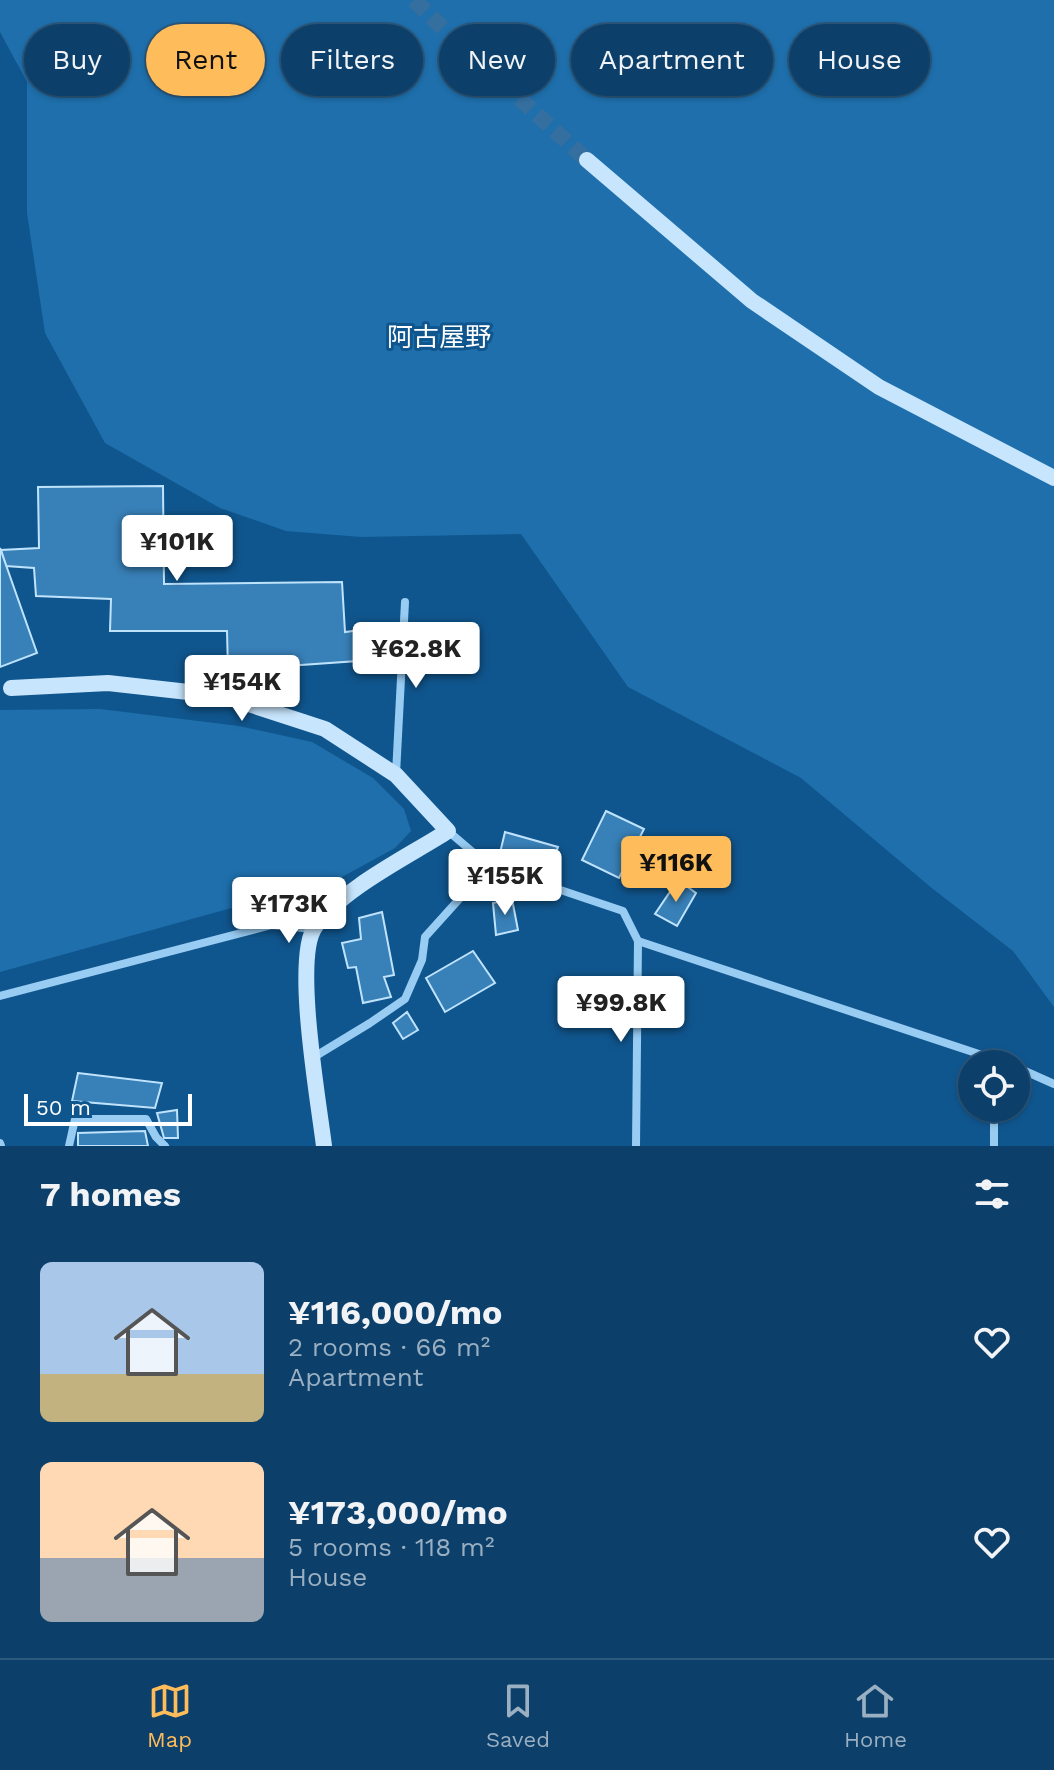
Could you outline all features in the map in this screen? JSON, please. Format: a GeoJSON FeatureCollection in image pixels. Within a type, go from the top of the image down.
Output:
{"type":"FeatureCollection","features":[{"type":"Feature","properties":{"kind":"street"},"geometry":{"type":"LineString","coordinates":[[587,160],[752,301],[879,387],[1054,478]]}},
{"type":"Feature","properties":{"kind":"street"},"geometry":{"type":"LineString","coordinates":[[396,775],[405,602]]}},
{"type":"Feature","properties":{"kind":"street"},"geometry":{"type":"LineString","coordinates":[[11,688],[108,683],[224,696],[325,729],[396,775],[448,831],[489,866],[623,911],[638,941],[636,1146]]}},
{"type":"Feature","properties":{"kind":"street"},"geometry":{"type":"LineString","coordinates":[[324,1146],[306,959],[313,929],[344,897],[448,831]]}},
{"type":"Feature","properties":{"kind":"street"},"geometry":{"type":"LineString","coordinates":[[314,1057],[405,999],[422,960],[425,937],[489,866]]}},
{"type":"Feature","properties":{"kind":"street"},"geometry":{"type":"LineString","coordinates":[[0,996],[272,925],[313,929]]}},
{"type":"Feature","properties":{"kind":"street"},"geometry":{"type":"LineString","coordinates":[[638,941],[963,1050]]}},
{"type":"Feature","properties":{"kind":"street"},"geometry":{"type":"LineString","coordinates":[[1030,1073],[1054,1084]]}},
{"type":"Feature","properties":{"kind":"street"},"geometry":{"type":"LineString","coordinates":[[69,1146],[75,1119],[146,1119],[165,1146]]}},
{"type":"Feature","properties":{"kind":"street"},"geometry":{"type":"LineString","coordinates":[[994,1122],[994,1146]]}},
{"type":"Feature","properties":{"kind":"shaded area"},"geometry":{"type":"Polygon","coordinates":[[[0,0],[1054,0],[1054,1007],[1013,951],[933,889],[801,778],[628,687],[521,534],[361,537],[286,531],[220,508],[105,443],[45,333],[27,213],[27,96],[130,96],[130,24],[24,24],[24,76],[0,32],[0,0]]]}},
{"type":"Feature","properties":{"kind":"shaded area"},"geometry":{"type":"Polygon","coordinates":[[[100,709],[239,726],[312,742],[373,778],[404,809],[411,831],[395,848],[340,878],[0,972],[0,710],[100,709]]]}},
{"type":"Feature","properties":{"kind":"building"},"geometry":{"type":"Polygon","coordinates":[[[163,486],[164,584],[342,582],[345,632],[368,629],[372,660],[228,670],[227,631],[110,631],[111,599],[36,596],[34,568],[6,566],[1,550],[39,548],[38,487],[163,486]]]}},
{"type":"Feature","properties":{"kind":"building"},"geometry":{"type":"Polygon","coordinates":[[[0,548],[37,653],[0,667],[0,548]]]}},
{"type":"Feature","properties":{"kind":"building"},"geometry":{"type":"Polygon","coordinates":[[[606,811],[644,829],[619,878],[582,860],[606,811]]]}},
{"type":"Feature","properties":{"kind":"building"},"geometry":{"type":"Polygon","coordinates":[[[505,832],[558,847],[550,872],[499,857],[505,832]]]}},
{"type":"Feature","properties":{"kind":"building"},"geometry":{"type":"Polygon","coordinates":[[[678,880],[696,893],[677,926],[655,914],[678,880]]]}},
{"type":"Feature","properties":{"kind":"building"},"geometry":{"type":"Polygon","coordinates":[[[512,899],[518,930],[496,935],[493,903],[512,899]]]}},
{"type":"Feature","properties":{"kind":"building"},"geometry":{"type":"Polygon","coordinates":[[[382,912],[394,975],[384,977],[391,997],[363,1003],[356,967],[348,968],[342,943],[361,939],[359,918],[382,912]]]}},
{"type":"Feature","properties":{"kind":"building"},"geometry":{"type":"Polygon","coordinates":[[[473,951],[495,983],[445,1012],[426,978],[473,951]]]}},
{"type":"Feature","properties":{"kind":"building"},"geometry":{"type":"Polygon","coordinates":[[[407,1012],[418,1030],[403,1039],[393,1023],[407,1012]]]}},
{"type":"Feature","properties":{"kind":"building"},"geometry":{"type":"Polygon","coordinates":[[[78,1073],[162,1083],[155,1108],[72,1101],[78,1073]]]}},
{"type":"Feature","properties":{"kind":"building"},"geometry":{"type":"Polygon","coordinates":[[[177,1110],[178,1138],[164,1138],[157,1113],[177,1110]]]}},
{"type":"Feature","properties":{"kind":"building"},"geometry":{"type":"Polygon","coordinates":[[[145,1131],[148,1146],[78,1146],[78,1133],[145,1131]]]}},
{"type":"Feature","properties":{"kind":"tunnel"},"geometry":{"type":"LineString","coordinates":[[414,0],[587,160]]}},
{"type":"Feature","properties":{"kind":"district","name":"阿古屋野"},"geometry":{"type":"Point","coordinates":[439,337]}}]}
